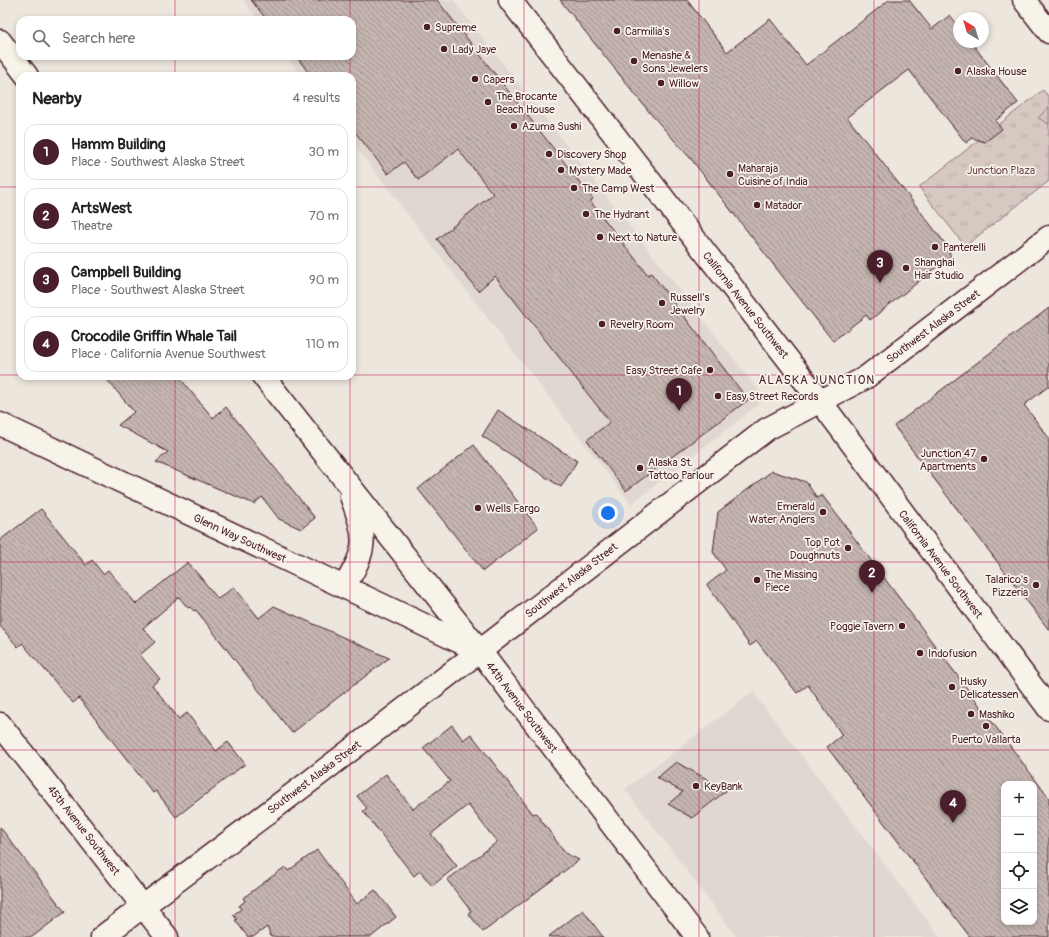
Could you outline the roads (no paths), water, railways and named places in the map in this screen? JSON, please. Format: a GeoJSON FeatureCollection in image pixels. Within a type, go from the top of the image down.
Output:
{"type":"FeatureCollection","features":[{"type":"Feature","properties":{"kind":"street","name":"California Avenue Southwest"},"geometry":{"type":"LineString","coordinates":[[510,0],[821,402],[1049,709]]}},
{"type":"Feature","properties":{"kind":"street"},"geometry":{"type":"LineString","coordinates":[[1024,0],[1049,32]]}},
{"type":"Feature","properties":{"kind":"street"},"geometry":{"type":"LineString","coordinates":[[0,41],[25,72]]}},
{"type":"Feature","properties":{"kind":"street","name":"Southwest Alaska Street"},"geometry":{"type":"LineString","coordinates":[[102,937],[309,782],[768,429],[865,378],[1049,237]]}},
{"type":"Feature","properties":{"kind":"street","name":"44th Avenue Southwest"},"geometry":{"type":"LineString","coordinates":[[267,380],[480,651],[698,937]]}},
{"type":"Feature","properties":{"kind":"street","name":"Glenn Way Southwest"},"geometry":{"type":"LineString","coordinates":[[0,424],[480,651]]}},
{"type":"Feature","properties":{"kind":"street","name":"44th Avenue Southwest"},"geometry":{"type":"LineString","coordinates":[[344,478],[361,523],[363,536],[362,548],[357,566],[344,587]]}},
{"type":"Feature","properties":{"kind":"street","name":"45th Avenue Southwest"},"geometry":{"type":"LineString","coordinates":[[0,724],[168,937]]}},
{"type":"Feature","properties":{"kind":"place","name":"Supreme"},"geometry":{"type":"Point","coordinates":[427,27]}},
{"type":"Feature","properties":{"kind":"place","name":"Carmilia's"},"geometry":{"type":"Point","coordinates":[617,31]}},
{"type":"Feature","properties":{"kind":"place","name":"Lady Jaye"},"geometry":{"type":"Point","coordinates":[444,49]}},
{"type":"Feature","properties":{"kind":"place","name":"Menashe & Sons Jewelers"},"geometry":{"type":"Point","coordinates":[634,61]}},
{"type":"Feature","properties":{"kind":"place","name":"Alaska House"},"geometry":{"type":"Point","coordinates":[958,71]}},
{"type":"Feature","properties":{"kind":"place","name":"Capers"},"geometry":{"type":"Point","coordinates":[475,79]}},
{"type":"Feature","properties":{"kind":"place","name":"Willow"},"geometry":{"type":"Point","coordinates":[661,83]}},
{"type":"Feature","properties":{"kind":"place","name":"The Brocante Beach House"},"geometry":{"type":"Point","coordinates":[488,102]}},
{"type":"Feature","properties":{"kind":"place","name":"Azuma Sushi"},"geometry":{"type":"Point","coordinates":[514,126]}},
{"type":"Feature","properties":{"kind":"place","name":"Discovery Shop"},"geometry":{"type":"Point","coordinates":[549,154]}},
{"type":"Feature","properties":{"kind":"place","name":"Mystery Made"},"geometry":{"type":"Point","coordinates":[561,170]}},
{"type":"Feature","properties":{"kind":"place","name":"Maharaja Cuisine of India"},"geometry":{"type":"Point","coordinates":[730,174]}},
{"type":"Feature","properties":{"kind":"place","name":"The Camp West"},"geometry":{"type":"Point","coordinates":[574,188]}},
{"type":"Feature","properties":{"kind":"place","name":"Matador"},"geometry":{"type":"Point","coordinates":[757,205]}},
{"type":"Feature","properties":{"kind":"place","name":"The Hydrant"},"geometry":{"type":"Point","coordinates":[586,214]}},
{"type":"Feature","properties":{"kind":"place","name":"Next to Nature"},"geometry":{"type":"Point","coordinates":[600,237]}},
{"type":"Feature","properties":{"kind":"place","name":"Panterelli"},"geometry":{"type":"Point","coordinates":[935,247]}},
{"type":"Feature","properties":{"kind":"place","name":"Shanghai Hair Studio"},"geometry":{"type":"Point","coordinates":[906,268]}},
{"type":"Feature","properties":{"kind":"place","name":"Campbell Building"},"geometry":{"type":"Point","coordinates":[880,283]}},
{"type":"Feature","properties":{"kind":"place","name":"Russell's Jewelry"},"geometry":{"type":"Point","coordinates":[662,303]}},
{"type":"Feature","properties":{"kind":"place","name":"Revelry Room"},"geometry":{"type":"Point","coordinates":[602,324]}},
{"type":"Feature","properties":{"kind":"place","name":"Easy Street Cafe"},"geometry":{"type":"Point","coordinates":[710,370]}},
{"type":"Feature","properties":{"kind":"place","name":"Easy Street Records"},"geometry":{"type":"Point","coordinates":[718,396]}},
{"type":"Feature","properties":{"kind":"place","name":"Hamm Building"},"geometry":{"type":"Point","coordinates":[679,411]}},
{"type":"Feature","properties":{"kind":"place","name":"Junction 47 Apartments"},"geometry":{"type":"Point","coordinates":[984,459]}},
{"type":"Feature","properties":{"kind":"place","name":"Alaska St. Tattoo Parlour"},"geometry":{"type":"Point","coordinates":[640,468]}},
{"type":"Feature","properties":{"kind":"place","name":"Wells Fargo"},"geometry":{"type":"Point","coordinates":[478,508]}},
{"type":"Feature","properties":{"kind":"place","name":"Emerald Water Anglers"},"geometry":{"type":"Point","coordinates":[823,512]}},
{"type":"Feature","properties":{"kind":"place","name":"Top Pot Doughnuts"},"geometry":{"type":"Point","coordinates":[848,548]}},
{"type":"Feature","properties":{"kind":"place","name":"The Missing Piece"},"geometry":{"type":"Point","coordinates":[757,580]}},
{"type":"Feature","properties":{"kind":"place","name":"Talarico's Pizzeria"},"geometry":{"type":"Point","coordinates":[1036,585]}},
{"type":"Feature","properties":{"kind":"place","name":"ArtsWest"},"geometry":{"type":"Point","coordinates":[872,593]}},
{"type":"Feature","properties":{"kind":"place","name":"Poggie Tavern"},"geometry":{"type":"Point","coordinates":[902,626]}},
{"type":"Feature","properties":{"kind":"place","name":"Indofusion"},"geometry":{"type":"Point","coordinates":[920,653]}},
{"type":"Feature","properties":{"kind":"place","name":"Husky Delicatessen"},"geometry":{"type":"Point","coordinates":[952,687]}},
{"type":"Feature","properties":{"kind":"place","name":"Mashiko"},"geometry":{"type":"Point","coordinates":[971,714]}},
{"type":"Feature","properties":{"kind":"place","name":"Puerto Vallarta"},"geometry":{"type":"Point","coordinates":[986,726]}},
{"type":"Feature","properties":{"kind":"place","name":"KeyBank"},"geometry":{"type":"Point","coordinates":[696,786]}},
{"type":"Feature","properties":{"kind":"place","name":"Crocodile Griffin Whale Tail"},"geometry":{"type":"Point","coordinates":[953,823]}},
{"type":"Feature","properties":{"kind":"district","name":"ALASKA JUNCTION"},"geometry":{"type":"Point","coordinates":[817,380]}},
{"type":"Feature","properties":{"kind":"park label","name":"Junction Plaza"},"geometry":{"type":"Point","coordinates":[1001,170]}}]}
